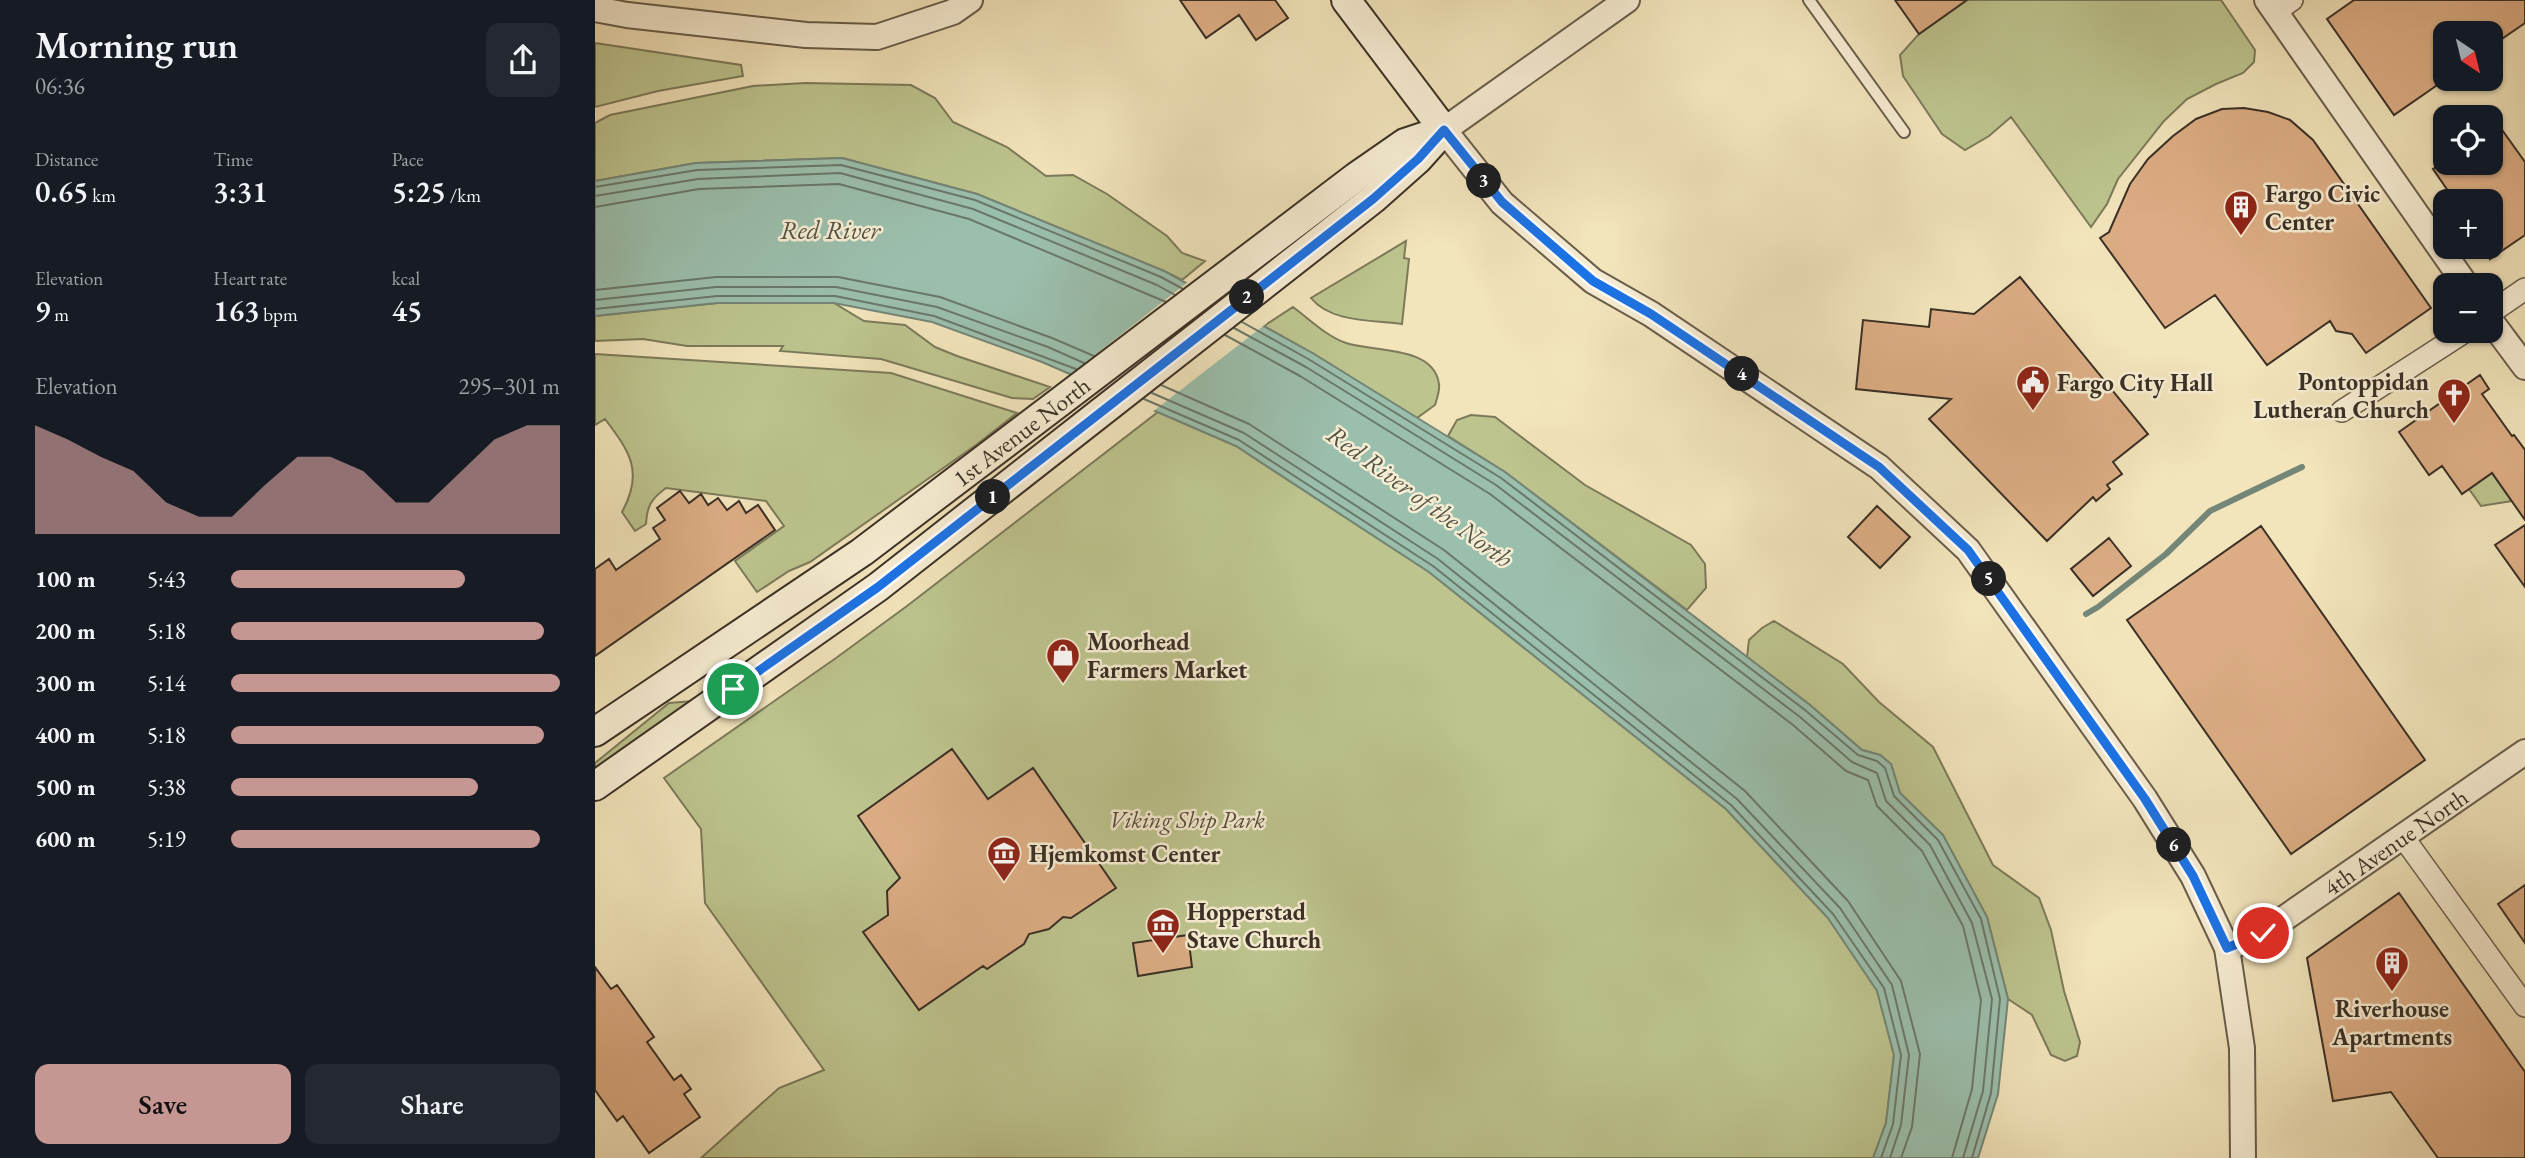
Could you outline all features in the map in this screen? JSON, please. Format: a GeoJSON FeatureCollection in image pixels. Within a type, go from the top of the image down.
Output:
{"type":"FeatureCollection","features":[{"type":"Feature","properties":{"kind":"main road"},"geometry":{"type":"LineString","coordinates":[[1346,0],[1444,130]]}},
{"type":"Feature","properties":{"kind":"main road","name":"1st Avenue North"},"geometry":{"type":"LineString","coordinates":[[595,732],[862,552],[1356,177],[1405,143],[1444,130]]}},
{"type":"Feature","properties":{"kind":"main road","name":"1st Avenue North"},"geometry":{"type":"LineString","coordinates":[[595,786],[878,587],[1373,199],[1418,159],[1444,130]]}},
{"type":"Feature","properties":{"kind":"street"},"geometry":{"type":"LineString","coordinates":[[595,9],[806,35],[877,37],[953,12],[970,0]]}},
{"type":"Feature","properties":{"kind":"street","name":"1st Avenue North"},"geometry":{"type":"LineString","coordinates":[[1444,130],[1627,0]]}},
{"type":"Feature","properties":{"kind":"street"},"geometry":{"type":"LineString","coordinates":[[2278,4],[2458,273]]}},
{"type":"Feature","properties":{"kind":"street"},"geometry":{"type":"LineString","coordinates":[[1444,130],[1502,202],[1593,281],[1651,314],[1879,467],[1968,550],[2145,799],[2193,876],[2227,948],[2242,1048],[2243,1158]]}},
{"type":"Feature","properties":{"kind":"street"},"geometry":{"type":"LineString","coordinates":[[2503,304],[2525,289]]}},
{"type":"Feature","properties":{"kind":"street"},"geometry":{"type":"LineString","coordinates":[[2503,337],[2525,367]]}},
{"type":"Feature","properties":{"kind":"street"},"geometry":{"type":"LineString","coordinates":[[2342,411],[2447,343]]}},
{"type":"Feature","properties":{"kind":"street","name":"4th Avenue North"},"geometry":{"type":"LineString","coordinates":[[2227,948],[2263,933],[2525,752]]}},
{"type":"Feature","properties":{"kind":"street"},"geometry":{"type":"LineString","coordinates":[[2403,836],[2523,998]]}},
{"type":"Feature","properties":{"kind":"lane"},"geometry":{"type":"LineString","coordinates":[[1809,0],[1904,132]]}},
{"type":"Feature","properties":{"kind":"green space"},"geometry":{"type":"Polygon","coordinates":[[[1967,0],[2221,0],[2255,50],[2254,62],[2243,73],[2187,99],[2164,121],[2118,179],[2107,204],[2091,227],[2011,117],[1989,136],[1965,150],[1942,134],[1903,76],[1900,55],[1919,34],[1967,0]]]}},
{"type":"Feature","properties":{"kind":"green space"},"geometry":{"type":"Polygon","coordinates":[[[595,43],[741,65],[743,76],[658,91],[595,107],[595,43]]]}},
{"type":"Feature","properties":{"kind":"green space"},"geometry":{"type":"Polygon","coordinates":[[[805,83],[911,85],[935,98],[953,122],[1007,147],[1046,176],[1073,175],[1107,194],[1167,236],[1182,253],[1205,261],[1182,280],[977,194],[842,158],[696,163],[595,181],[595,123],[610,115],[753,86],[805,83]]]}},
{"type":"Feature","properties":{"kind":"green space"},"geometry":{"type":"Polygon","coordinates":[[[1406,241],[1404,258],[1409,259],[1402,324],[1341,316],[1320,306],[1311,298],[1406,241]]]}},
{"type":"Feature","properties":{"kind":"green space"},"geometry":{"type":"Polygon","coordinates":[[[717,303],[834,303],[864,321],[905,325],[935,347],[1050,387],[1033,399],[1012,398],[881,359],[780,351],[783,346],[687,346],[643,339],[595,341],[595,316],[717,303]]]}},
{"type":"Feature","properties":{"kind":"green space"},"geometry":{"type":"Polygon","coordinates":[[[1293,307],[1325,332],[1346,343],[1400,352],[1426,362],[1435,371],[1439,384],[1435,405],[1417,418],[1264,326],[1293,307]]]}},
{"type":"Feature","properties":{"kind":"green space"},"geometry":{"type":"Polygon","coordinates":[[[595,354],[891,373],[1017,413],[810,562],[789,571],[757,592],[735,561],[784,526],[766,501],[666,488],[651,503],[646,524],[635,531],[622,512],[629,498],[633,474],[627,452],[605,419],[595,425],[595,354]]]}},
{"type":"Feature","properties":{"kind":"green space","name":"Viking Ship Park"},"geometry":{"type":"Polygon","coordinates":[[[1158,412],[1236,446],[1429,572],[1726,809],[1828,918],[1877,990],[1894,1055],[1886,1123],[1873,1158],[701,1158],[779,1088],[824,1070],[705,903],[701,829],[664,778],[907,606],[1158,412]]]}},
{"type":"Feature","properties":{"kind":"green space"},"geometry":{"type":"Polygon","coordinates":[[[1471,415],[1495,417],[1585,485],[1691,545],[1705,564],[1706,588],[1687,610],[1505,472],[1448,436],[1457,420],[1471,415]]]}},
{"type":"Feature","properties":{"kind":"green space"},"geometry":{"type":"Polygon","coordinates":[[[2492,473],[2512,501],[2481,506],[2469,489],[2492,473]]]}},
{"type":"Feature","properties":{"kind":"green space"},"geometry":{"type":"Polygon","coordinates":[[[1774,621],[1843,664],[1879,702],[1933,747],[1993,865],[2039,898],[2051,930],[2064,991],[2080,1042],[2077,1056],[2065,1061],[2051,1055],[2032,1015],[2008,999],[1987,917],[1943,835],[1900,793],[1891,764],[1880,755],[1862,750],[1810,705],[1747,657],[1749,640],[1774,621]]]}},
{"type":"Feature","properties":{"kind":"green space"},"geometry":{"type":"Polygon","coordinates":[[[693,701],[595,770],[595,763],[669,703],[693,701]]]}},
{"type":"Feature","properties":{"kind":"water","name":"Red River"},"geometry":{"type":"Polygon","coordinates":[[[842,158],[977,194],[1164,271],[1314,354],[1505,472],[1810,705],[1862,750],[1880,755],[1891,764],[1900,793],[1943,835],[1987,917],[2008,999],[1998,1094],[1978,1158],[1873,1158],[1886,1123],[1894,1055],[1877,991],[1828,918],[1726,809],[1429,572],[1236,446],[1042,362],[932,322],[834,303],[717,303],[595,316],[595,181],[696,163],[842,158]]]}},
{"type":"Feature","properties":{"kind":"pier"},"geometry":{"type":"Polygon","coordinates":[[[1189,281],[1267,323],[1151,413],[1067,377],[1189,281]]]}},
{"type":"Feature","properties":{"kind":"building"},"geometry":{"type":"Polygon","coordinates":[[[1180,0],[1275,0],[1288,18],[1256,40],[1239,15],[1206,38],[1180,0]]]}},
{"type":"Feature","properties":{"kind":"building"},"geometry":{"type":"Polygon","coordinates":[[[1895,0],[1967,0],[1919,34],[1895,0]]]}},
{"type":"Feature","properties":{"kind":"building"},"geometry":{"type":"Polygon","coordinates":[[[2354,0],[2525,0],[2525,23],[2503,38],[2503,21],[2433,21],[2433,88],[2394,115],[2327,19],[2354,0]]]}},
{"type":"Feature","properties":{"kind":"building","name":"Fargo Civic Center"},"geometry":{"type":"Polygon","coordinates":[[[2244,108],[2268,112],[2290,120],[2313,140],[2431,308],[2366,353],[2352,334],[2336,331],[2330,321],[2267,365],[2215,295],[2165,328],[2100,238],[2109,232],[2130,184],[2148,159],[2173,136],[2196,119],[2222,109],[2244,108]]]}},
{"type":"Feature","properties":{"kind":"building"},"geometry":{"type":"Polygon","coordinates":[[[2503,131],[2525,162],[2525,235],[2503,250],[2503,189],[2447,189],[2437,175],[2503,175],[2503,131]]]}},
{"type":"Feature","properties":{"kind":"building","name":"Fargo City Hall"},"geometry":{"type":"Polygon","coordinates":[[[2020,277],[2148,434],[2113,462],[2122,474],[2107,485],[2110,489],[2096,501],[2093,497],[2047,541],[1929,419],[1951,399],[1856,389],[1863,320],[1929,327],[1931,309],[1974,314],[2020,277]]]}},
{"type":"Feature","properties":{"kind":"building"},"geometry":{"type":"Polygon","coordinates":[[[2480,375],[2489,389],[2482,394],[2525,450],[2525,520],[2492,473],[2462,494],[2442,466],[2429,475],[2399,432],[2480,375]]]}},
{"type":"Feature","properties":{"kind":"building"},"geometry":{"type":"Polygon","coordinates":[[[680,491],[689,503],[701,494],[708,505],[718,498],[727,510],[739,501],[746,513],[758,505],[775,530],[595,656],[595,569],[609,559],[616,570],[660,539],[653,528],[665,520],[657,508],[680,491]]]}},
{"type":"Feature","properties":{"kind":"building"},"geometry":{"type":"Polygon","coordinates":[[[1877,506],[1910,537],[1880,568],[1848,537],[1877,506]]]}},
{"type":"Feature","properties":{"kind":"building"},"geometry":{"type":"Polygon","coordinates":[[[2525,525],[2525,587],[2495,545],[2525,525]]]}},
{"type":"Feature","properties":{"kind":"building"},"geometry":{"type":"Polygon","coordinates":[[[2261,526],[2425,760],[2291,854],[2127,620],[2261,526]]]}},
{"type":"Feature","properties":{"kind":"building"},"geometry":{"type":"Polygon","coordinates":[[[2109,538],[2131,566],[2093,596],[2071,569],[2109,538]]]}},
{"type":"Feature","properties":{"kind":"building","name":"Hjemkomst Center"},"geometry":{"type":"Polygon","coordinates":[[[952,749],[988,799],[1033,768],[1116,888],[1071,918],[1063,917],[1049,929],[1029,934],[1024,944],[987,969],[983,966],[919,1010],[863,932],[888,915],[887,891],[900,878],[858,816],[952,749]]]}},
{"type":"Feature","properties":{"kind":"building"},"geometry":{"type":"Polygon","coordinates":[[[2525,885],[2525,943],[2498,904],[2525,885]]]}},
{"type":"Feature","properties":{"kind":"building","name":"Riverhouse Apartments"},"geometry":{"type":"Polygon","coordinates":[[[2399,893],[2525,1072],[2525,1158],[2438,1158],[2391,1092],[2333,1101],[2307,958],[2399,893]]]}},
{"type":"Feature","properties":{"kind":"building","name":"Hopperstad Stave Church"},"geometry":{"type":"Polygon","coordinates":[[[1188,935],[1192,967],[1138,976],[1133,943],[1188,935]]]}},
{"type":"Feature","properties":{"kind":"building"},"geometry":{"type":"Polygon","coordinates":[[[595,967],[611,989],[617,985],[654,1037],[647,1042],[674,1080],[681,1075],[691,1089],[684,1094],[700,1117],[649,1153],[623,1116],[617,1121],[595,1090],[595,967]]]}},
{"type":"Feature","properties":{"kind":"waterway"},"geometry":{"type":"LineString","coordinates":[[2086,614],[2166,554],[2210,511],[2302,467]]}},
{"type":"Feature","properties":{"kind":"place","name":"Fargo Civic Center"},"geometry":{"type":"Point","coordinates":[2241,237]}},
{"type":"Feature","properties":{"kind":"place","name":"Fargo City Hall"},"geometry":{"type":"Point","coordinates":[2033,412]}},
{"type":"Feature","properties":{"kind":"place","name":"Pontoppidan Lutheran Church"},"geometry":{"type":"Point","coordinates":[2454,425]}},
{"type":"Feature","properties":{"kind":"place","name":"Moorhead Farmers Market"},"geometry":{"type":"Point","coordinates":[1063,685]}},
{"type":"Feature","properties":{"kind":"place","name":"Hjemkomst Center"},"geometry":{"type":"Point","coordinates":[1004,883]}},
{"type":"Feature","properties":{"kind":"place","name":"Hopperstad Stave Church"},"geometry":{"type":"Point","coordinates":[1163,955]}},
{"type":"Feature","properties":{"kind":"place","name":"Riverhouse Apartments"},"geometry":{"type":"Point","coordinates":[2392,993]}},
{"type":"Feature","properties":{"kind":"route"},"geometry":{"type":"LineString","coordinates":[[733,689],[878,587],[1373,199],[1418,159],[1444,130],[1502,202],[1593,281],[1651,314],[1879,467],[1968,550],[2145,799],[2193,876],[2227,948],[2263,933]]}},
{"type":"Feature","properties":{"kind":"water label","name":"Red River of the North"},"geometry":{"type":"Point","coordinates":[1420,496]}}]}
